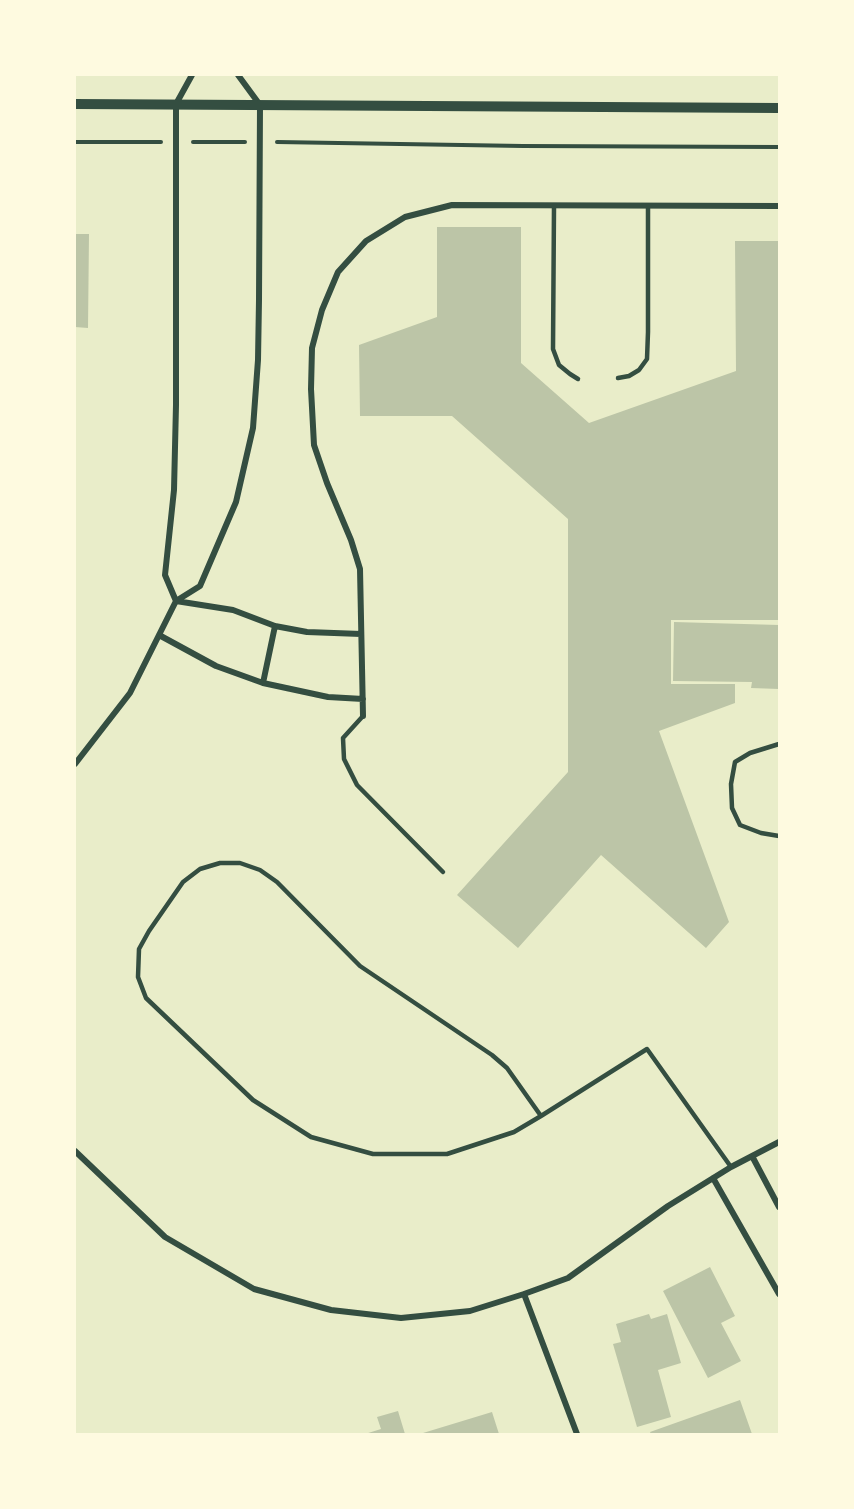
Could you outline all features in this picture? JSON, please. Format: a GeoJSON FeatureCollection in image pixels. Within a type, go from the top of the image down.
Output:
{"type":"FeatureCollection","features":[{"type":"Feature","properties":{"kind":"street"},"geometry":{"type":"LineString","coordinates":[[176,601],[165,575],[174,490],[176,405],[176,104],[192,75]]}},
{"type":"Feature","properties":{"kind":"street"},"geometry":{"type":"LineString","coordinates":[[75,764],[130,693],[176,601],[200,586],[236,502],[253,428],[258,360],[260,142],[260,105],[238,75]]}},
{"type":"Feature","properties":{"kind":"street"},"geometry":{"type":"LineString","coordinates":[[75,104],[779,108]]}},
{"type":"Feature","properties":{"kind":"street"},"geometry":{"type":"LineString","coordinates":[[363,716],[360,569],[314,445],[311,389],[312,348],[322,310],[338,272],[366,241],[405,217],[452,206],[779,206]]}},
{"type":"Feature","properties":{"kind":"street"},"geometry":{"type":"LineString","coordinates":[[176,601],[233,610],[275,626],[307,632],[362,634]]}},
{"type":"Feature","properties":{"kind":"street"},"geometry":{"type":"LineString","coordinates":[[263,683],[275,626]]}},
{"type":"Feature","properties":{"kind":"street"},"geometry":{"type":"LineString","coordinates":[[159,635],[216,666],[263,683],[328,698],[363,699]]}},
{"type":"Feature","properties":{"kind":"street"},"geometry":{"type":"LineString","coordinates":[[75,1151],[165,1237],[254,1289],[331,1310],[401,1318],[470,1311],[568,1278],[668,1206],[731,1167],[779,1142]]}},
{"type":"Feature","properties":{"kind":"street"},"geometry":{"type":"LineString","coordinates":[[752,1156],[779,1207]]}},
{"type":"Feature","properties":{"kind":"street"},"geometry":{"type":"LineString","coordinates":[[713,1178],[777,1286],[779,1294]]}},
{"type":"Feature","properties":{"kind":"street"},"geometry":{"type":"LineString","coordinates":[[524,1294],[577,1434]]}},
{"type":"Feature","properties":{"kind":"lane"},"geometry":{"type":"LineString","coordinates":[[554,206],[553,349],[559,365],[578,379]]}},
{"type":"Feature","properties":{"kind":"lane"},"geometry":{"type":"LineString","coordinates":[[618,378],[629,376],[639,370],[647,359],[648,206]]}},
{"type":"Feature","properties":{"kind":"lane"},"geometry":{"type":"LineString","coordinates":[[363,716],[343,738],[345,759],[357,785],[443,872]]}},
{"type":"Feature","properties":{"kind":"lane"},"geometry":{"type":"LineString","coordinates":[[779,744],[750,753],[735,762],[730,784],[732,808],[740,825],[761,833],[779,836]]}},
{"type":"Feature","properties":{"kind":"lane"},"geometry":{"type":"LineString","coordinates":[[541,1116],[507,1068],[492,1055],[360,966],[277,882],[260,870],[240,863],[220,863],[200,869],[183,882],[148,931],[139,949],[138,977],[146,998],[253,1100],[311,1137],[373,1154],[447,1154],[514,1132],[541,1116],[647,1049],[731,1167]]}},
{"type":"Feature","properties":{"kind":"path"},"geometry":{"type":"LineString","coordinates":[[75,142],[333,142],[524,146],[779,147]]}},
{"type":"Feature","properties":{"kind":"building"},"geometry":{"type":"Polygon","coordinates":[[[437,227],[521,227],[521,363],[589,423],[736,371],[735,241],[779,241],[779,620],[671,620],[671,684],[735,684],[735,703],[659,731],[729,922],[706,948],[601,855],[518,948],[457,895],[568,772],[568,519],[452,416],[360,416],[359,345],[437,317],[437,227]]]}},
{"type":"Feature","properties":{"kind":"building"},"geometry":{"type":"Polygon","coordinates":[[[75,234],[89,234],[88,328],[75,327],[75,234]]]}},
{"type":"Feature","properties":{"kind":"building"},"geometry":{"type":"Polygon","coordinates":[[[674,622],[779,625],[779,689],[751,688],[752,682],[673,681],[674,622]]]}},
{"type":"Feature","properties":{"kind":"building"},"geometry":{"type":"Polygon","coordinates":[[[710,1267],[735,1316],[721,1323],[741,1361],[708,1378],[663,1291],[710,1267]]]}},
{"type":"Feature","properties":{"kind":"building"},"geometry":{"type":"Polygon","coordinates":[[[649,1314],[651,1319],[667,1314],[681,1363],[658,1370],[671,1417],[637,1427],[613,1344],[621,1342],[616,1324],[649,1314]]]}},
{"type":"Feature","properties":{"kind":"building"},"geometry":{"type":"Polygon","coordinates":[[[740,1400],[752,1434],[651,1434],[650,1432],[740,1400]]]}},
{"type":"Feature","properties":{"kind":"building"},"geometry":{"type":"Polygon","coordinates":[[[398,1411],[405,1434],[365,1434],[381,1429],[377,1417],[398,1411]]]}},
{"type":"Feature","properties":{"kind":"building"},"geometry":{"type":"Polygon","coordinates":[[[492,1412],[499,1434],[423,1434],[423,1433],[492,1412]]]}}]}
